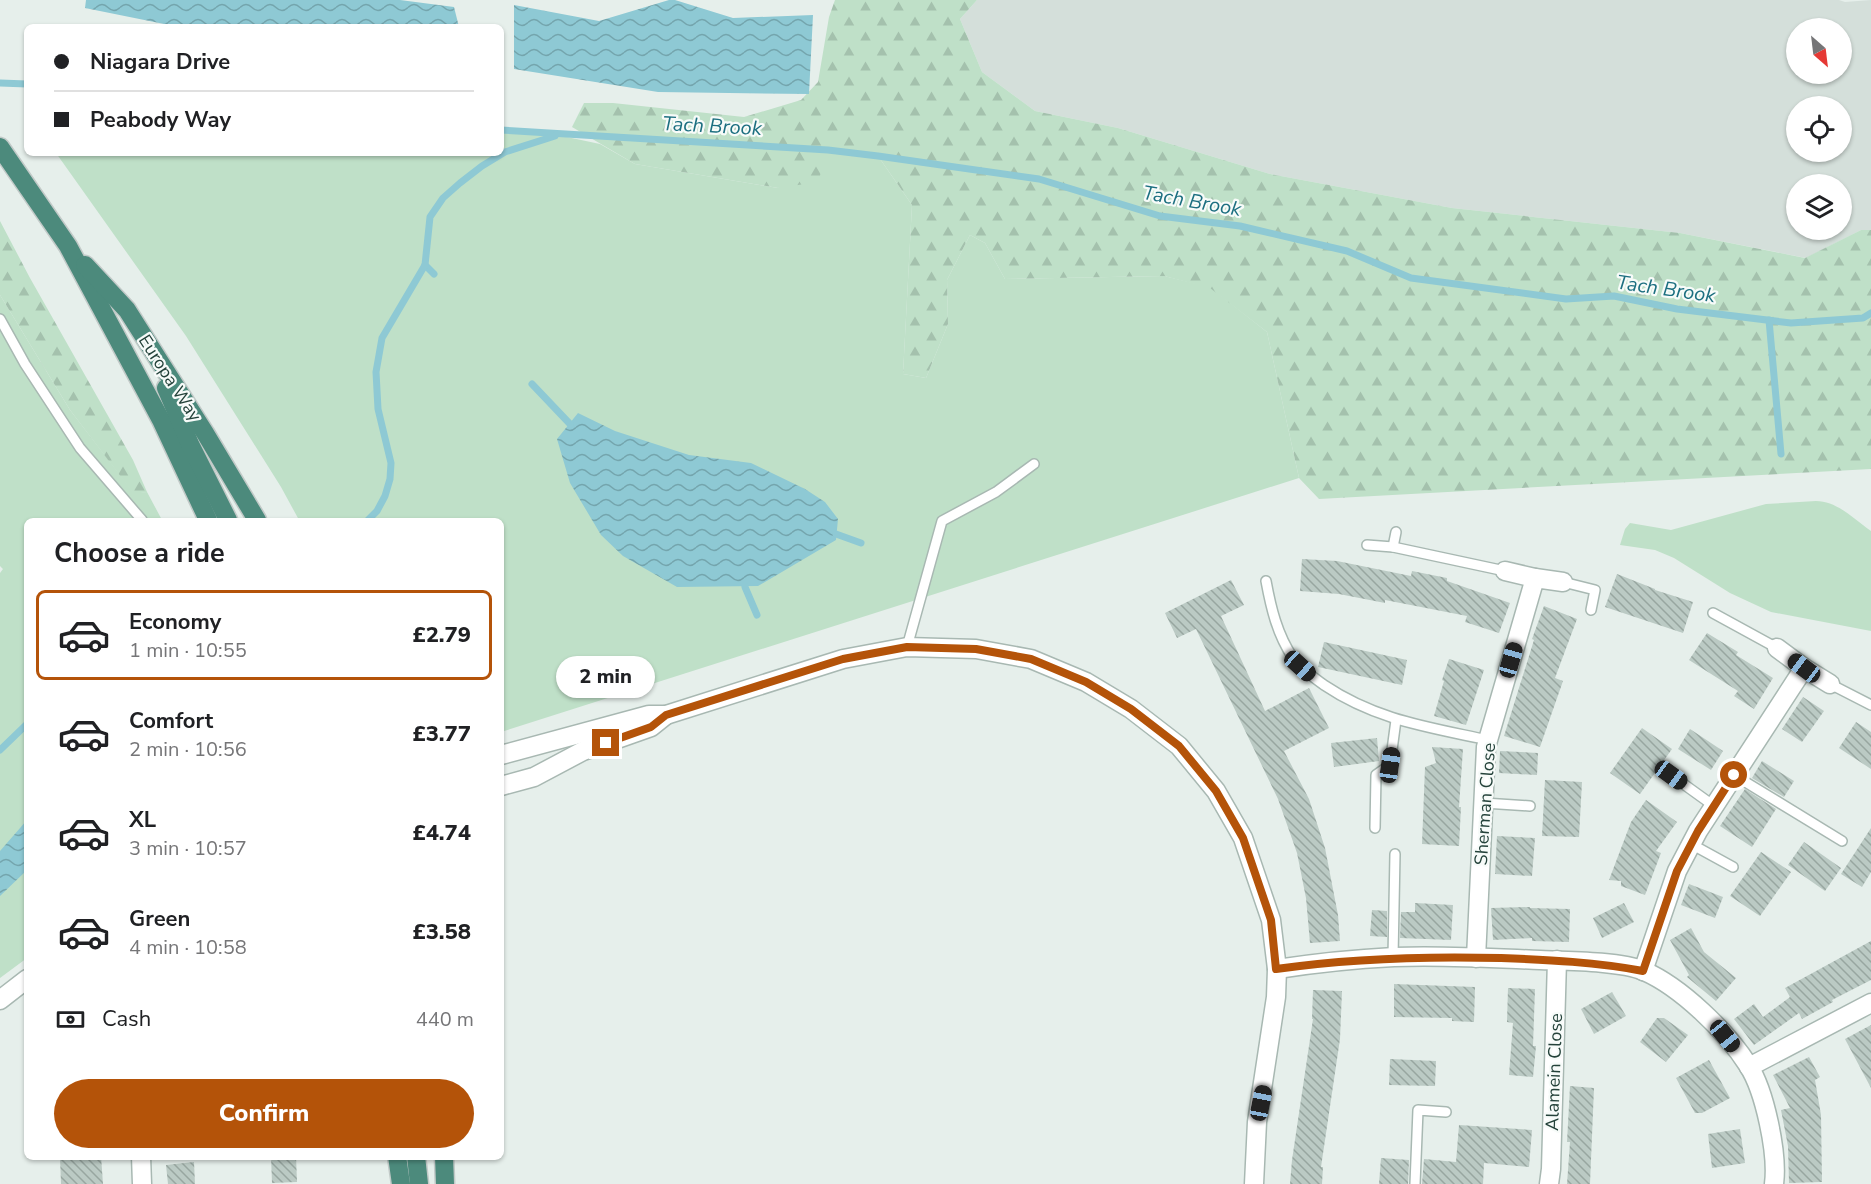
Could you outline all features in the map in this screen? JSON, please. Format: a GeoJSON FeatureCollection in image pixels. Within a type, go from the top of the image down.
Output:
{"type":"FeatureCollection","features":[{"type":"Feature","properties":{"kind":"highway","name":"Europa Way"},"geometry":{"type":"LineString","coordinates":[[0,147],[68,246],[161,420],[207,518]]}},
{"type":"Feature","properties":{"kind":"highway","name":"Europa Way"},"geometry":{"type":"LineString","coordinates":[[68,246],[127,310],[256,518]]}},
{"type":"Feature","properties":{"kind":"highway"},"geometry":{"type":"LineString","coordinates":[[144,336],[190,444],[227,518]]}},
{"type":"Feature","properties":{"kind":"highway"},"geometry":{"type":"LineString","coordinates":[[398,1160],[401,1184]]}},
{"type":"Feature","properties":{"kind":"highway"},"geometry":{"type":"LineString","coordinates":[[416,1160],[419,1184]]}},
{"type":"Feature","properties":{"kind":"highway"},"geometry":{"type":"LineString","coordinates":[[444,1160],[445,1184]]}},
{"type":"Feature","properties":{"kind":"street"},"geometry":{"type":"LineString","coordinates":[[1505,571],[1563,582]]}},
{"type":"Feature","properties":{"kind":"street","name":"Sherman Close"},"geometry":{"type":"LineString","coordinates":[[1476,958],[1488,741],[1535,578]]}},
{"type":"Feature","properties":{"kind":"street"},"geometry":{"type":"LineString","coordinates":[[504,754],[649,714],[666,715],[843,659],[907,647],[976,649],[1031,659],[1086,682],[1131,709],[1179,746],[1216,791],[1243,838],[1271,920],[1276,969],[1276,998],[1257,1122],[1254,1184]]}},
{"type":"Feature","properties":{"kind":"street"},"geometry":{"type":"LineString","coordinates":[[1777,648],[1830,684]]}},
{"type":"Feature","properties":{"kind":"street"},"geometry":{"type":"LineString","coordinates":[[1643,971],[1677,871],[1691,844],[1804,668]]}},
{"type":"Feature","properties":{"kind":"street"},"geometry":{"type":"LineString","coordinates":[[504,785],[534,777],[583,751],[651,727],[666,715]]}},
{"type":"Feature","properties":{"kind":"street"},"geometry":{"type":"LineString","coordinates":[[1276,969],[1393,957],[1557,960],[1604,963],[1643,971],[1661,981],[1708,1017],[1749,1066],[1761,1097],[1773,1141],[1776,1170],[1774,1184]]}},
{"type":"Feature","properties":{"kind":"street","name":"Alamein Close"},"geometry":{"type":"LineString","coordinates":[[1549,1184],[1552,1157],[1557,960]]}},
{"type":"Feature","properties":{"kind":"street"},"geometry":{"type":"LineString","coordinates":[[0,1000],[24,981]]}},
{"type":"Feature","properties":{"kind":"street"},"geometry":{"type":"LineString","coordinates":[[1749,1066],[1871,1004]]}},
{"type":"Feature","properties":{"kind":"street"},"geometry":{"type":"LineString","coordinates":[[141,1160],[142,1184]]}},
{"type":"Feature","properties":{"kind":"lane"},"geometry":{"type":"LineString","coordinates":[[0,319],[25,364],[80,448],[140,518]]}},
{"type":"Feature","properties":{"kind":"lane"},"geometry":{"type":"LineString","coordinates":[[907,647],[942,522],[996,492],[1034,464]]}},
{"type":"Feature","properties":{"kind":"lane"},"geometry":{"type":"LineString","coordinates":[[1393,547],[1396,532]]}},
{"type":"Feature","properties":{"kind":"lane"},"geometry":{"type":"LineString","coordinates":[[1367,545],[1393,547],[1505,571]]}},
{"type":"Feature","properties":{"kind":"lane"},"geometry":{"type":"LineString","coordinates":[[1266,581],[1274,621],[1292,656],[1300,666],[1331,690],[1358,705],[1396,720],[1488,741]]}},
{"type":"Feature","properties":{"kind":"lane"},"geometry":{"type":"LineString","coordinates":[[1563,582],[1595,590],[1591,610]]}},
{"type":"Feature","properties":{"kind":"lane"},"geometry":{"type":"LineString","coordinates":[[1713,613],[1777,648]]}},
{"type":"Feature","properties":{"kind":"lane"},"geometry":{"type":"LineString","coordinates":[[1830,684],[1871,705]]}},
{"type":"Feature","properties":{"kind":"lane"},"geometry":{"type":"LineString","coordinates":[[1375,828],[1376,776],[1390,765],[1396,720]]}},
{"type":"Feature","properties":{"kind":"lane"},"geometry":{"type":"LineString","coordinates":[[1671,775],[1714,806]]}},
{"type":"Feature","properties":{"kind":"lane"},"geometry":{"type":"LineString","coordinates":[[1734,775],[1842,842]]}},
{"type":"Feature","properties":{"kind":"lane"},"geometry":{"type":"LineString","coordinates":[[1484,803],[1530,806]]}},
{"type":"Feature","properties":{"kind":"lane"},"geometry":{"type":"LineString","coordinates":[[1691,844],[1733,867]]}},
{"type":"Feature","properties":{"kind":"lane"},"geometry":{"type":"LineString","coordinates":[[1393,957],[1395,854]]}},
{"type":"Feature","properties":{"kind":"lane"},"geometry":{"type":"LineString","coordinates":[[1415,1184],[1419,1110],[1446,1112]]}},
{"type":"Feature","properties":{"kind":"shaded area"},"geometry":{"type":"Polygon","coordinates":[[[977,0],[1839,0],[1845,2],[1871,0],[1871,230],[1861,230],[1852,235],[1852,174],[1786,174],[1786,240],[1841,240],[1806,258],[1680,233],[1452,208],[1270,174],[1118,128],[1035,111],[982,72],[960,19],[977,0]]]}},
{"type":"Feature","properties":{"kind":"green space"},"geometry":{"type":"Polygon","coordinates":[[[835,0],[977,0],[960,19],[982,72],[1035,111],[1118,128],[1270,174],[1452,208],[1680,233],[1805,258],[1841,240],[1852,240],[1852,234],[1861,230],[1871,230],[1871,469],[1319,499],[1299,478],[1267,332],[1210,288],[1164,276],[1005,279],[985,243],[970,235],[947,280],[948,324],[926,378],[903,374],[912,205],[878,156],[828,150],[818,182],[778,188],[635,164],[572,127],[584,103],[613,103],[744,117],[801,100],[818,82],[829,17],[835,0]]]}},
{"type":"Feature","properties":{"kind":"green space"},"geometry":{"type":"Polygon","coordinates":[[[504,128],[548,133],[600,144],[635,164],[778,188],[828,150],[878,156],[912,205],[903,374],[926,378],[948,324],[947,280],[970,235],[985,243],[1005,279],[1164,276],[1210,287],[1267,332],[1299,478],[504,731],[504,518],[298,518],[281,487],[186,336],[58,156],[504,156],[504,128]]]}},
{"type":"Feature","properties":{"kind":"green space"},"geometry":{"type":"Polygon","coordinates":[[[0,221],[133,460],[147,492],[134,494],[70,410],[0,295],[0,221]]]}},
{"type":"Feature","properties":{"kind":"green space"},"geometry":{"type":"Polygon","coordinates":[[[0,295],[70,410],[134,493],[147,492],[161,518],[24,518],[24,960],[0,978],[0,573],[3,569],[0,566],[0,295]]]}},
{"type":"Feature","properties":{"kind":"green space"},"geometry":{"type":"Polygon","coordinates":[[[1816,501],[1838,507],[1871,531],[1871,631],[1771,612],[1730,593],[1674,558],[1655,550],[1620,545],[1625,529],[1630,523],[1671,530],[1766,504],[1816,501]]]}},
{"type":"Feature","properties":{"kind":"water"},"geometry":{"type":"Polygon","coordinates":[[[86,0],[400,0],[454,7],[458,24],[164,24],[85,8],[86,0]]]}},
{"type":"Feature","properties":{"kind":"water"},"geometry":{"type":"Polygon","coordinates":[[[669,0],[733,18],[813,15],[809,94],[658,92],[514,69],[514,5],[599,21],[669,0]]]}},
{"type":"Feature","properties":{"kind":"water"},"geometry":{"type":"Polygon","coordinates":[[[578,413],[615,431],[689,455],[751,463],[805,489],[825,502],[838,519],[836,540],[758,586],[677,587],[623,556],[601,535],[570,483],[557,439],[578,413]]]}},
{"type":"Feature","properties":{"kind":"water"},"geometry":{"type":"Polygon","coordinates":[[[24,823],[24,873],[0,896],[0,851],[24,823]]]}},
{"type":"Feature","properties":{"kind":"building"},"geometry":{"type":"Polygon","coordinates":[[[1302,559],[1337,561],[1411,576],[1412,571],[1447,578],[1447,581],[1510,603],[1499,633],[1465,622],[1467,616],[1385,600],[1385,603],[1339,594],[1300,591],[1302,559]]]}},
{"type":"Feature","properties":{"kind":"building"},"geometry":{"type":"Polygon","coordinates":[[[1617,574],[1655,590],[1693,602],[1683,633],[1605,607],[1617,574]]]}},
{"type":"Feature","properties":{"kind":"building"},"geometry":{"type":"Polygon","coordinates":[[[1231,580],[1244,605],[1221,616],[1265,711],[1309,688],[1329,728],[1284,751],[1309,799],[1325,848],[1338,915],[1340,941],[1310,943],[1306,898],[1297,853],[1278,799],[1196,629],[1177,638],[1165,613],[1231,580]]]}},
{"type":"Feature","properties":{"kind":"building"},"geometry":{"type":"Polygon","coordinates":[[[1544,606],[1577,619],[1555,678],[1563,681],[1540,747],[1504,736],[1544,606]]]}},
{"type":"Feature","properties":{"kind":"building"},"geometry":{"type":"Polygon","coordinates":[[[1707,633],[1738,652],[1736,655],[1773,678],[1754,709],[1734,696],[1738,691],[1689,660],[1707,633]]]}},
{"type":"Feature","properties":{"kind":"building"},"geometry":{"type":"Polygon","coordinates":[[[1324,642],[1407,660],[1402,685],[1318,667],[1324,642]]]}},
{"type":"Feature","properties":{"kind":"building"},"geometry":{"type":"Polygon","coordinates":[[[1449,659],[1484,670],[1466,725],[1434,716],[1449,659]]]}},
{"type":"Feature","properties":{"kind":"building"},"geometry":{"type":"Polygon","coordinates":[[[1803,697],[1824,711],[1802,742],[1782,729],[1803,697]]]}},
{"type":"Feature","properties":{"kind":"building"},"geometry":{"type":"Polygon","coordinates":[[[1856,722],[1871,732],[1871,769],[1839,748],[1856,722]]]}},
{"type":"Feature","properties":{"kind":"building"},"geometry":{"type":"Polygon","coordinates":[[[1642,728],[1672,749],[1640,794],[1610,773],[1642,728]]]}},
{"type":"Feature","properties":{"kind":"building"},"geometry":{"type":"Polygon","coordinates":[[[1690,729],[1723,751],[1711,770],[1678,749],[1690,729]]]}},
{"type":"Feature","properties":{"kind":"building"},"geometry":{"type":"Polygon","coordinates":[[[1377,738],[1379,761],[1334,767],[1331,743],[1377,738]]]}},
{"type":"Feature","properties":{"kind":"building"},"geometry":{"type":"Polygon","coordinates":[[[1432,747],[1463,749],[1459,846],[1422,844],[1425,767],[1436,763],[1432,747]]]}},
{"type":"Feature","properties":{"kind":"building"},"geometry":{"type":"Polygon","coordinates":[[[1500,751],[1538,753],[1537,775],[1499,773],[1500,751]]]}},
{"type":"Feature","properties":{"kind":"building"},"geometry":{"type":"Polygon","coordinates":[[[1762,761],[1794,781],[1784,797],[1752,778],[1762,761]]]}},
{"type":"Feature","properties":{"kind":"building"},"geometry":{"type":"Polygon","coordinates":[[[1545,780],[1582,782],[1579,837],[1542,836],[1545,780]]]}},
{"type":"Feature","properties":{"kind":"building"},"geometry":{"type":"Polygon","coordinates":[[[1745,789],[1776,809],[1752,847],[1720,826],[1745,789]]]}},
{"type":"Feature","properties":{"kind":"building"},"geometry":{"type":"Polygon","coordinates":[[[1646,800],[1677,822],[1656,851],[1661,853],[1645,895],[1621,886],[1621,881],[1609,880],[1631,822],[1646,800]]]}},
{"type":"Feature","properties":{"kind":"building"},"geometry":{"type":"Polygon","coordinates":[[[1871,828],[1871,872],[1862,887],[1841,874],[1871,828]]]}},
{"type":"Feature","properties":{"kind":"building"},"geometry":{"type":"Polygon","coordinates":[[[1497,836],[1535,838],[1532,876],[1495,874],[1497,836]]]}},
{"type":"Feature","properties":{"kind":"building"},"geometry":{"type":"Polygon","coordinates":[[[1804,842],[1841,868],[1825,891],[1788,865],[1804,842]]]}},
{"type":"Feature","properties":{"kind":"building"},"geometry":{"type":"Polygon","coordinates":[[[1761,852],[1791,872],[1760,916],[1730,896],[1761,852]]]}},
{"type":"Feature","properties":{"kind":"building"},"geometry":{"type":"Polygon","coordinates":[[[1689,884],[1723,897],[1715,918],[1681,905],[1689,884]]]}},
{"type":"Feature","properties":{"kind":"building"},"geometry":{"type":"Polygon","coordinates":[[[1415,903],[1453,905],[1451,940],[1400,938],[1401,912],[1415,912],[1415,903]]]}},
{"type":"Feature","properties":{"kind":"building"},"geometry":{"type":"Polygon","coordinates":[[[1624,903],[1634,922],[1602,938],[1593,918],[1624,903]]]}},
{"type":"Feature","properties":{"kind":"building"},"geometry":{"type":"Polygon","coordinates":[[[1491,908],[1570,909],[1569,942],[1532,941],[1532,938],[1493,940],[1491,908]]]}},
{"type":"Feature","properties":{"kind":"building"},"geometry":{"type":"Polygon","coordinates":[[[1372,910],[1387,911],[1387,937],[1370,936],[1372,910]]]}},
{"type":"Feature","properties":{"kind":"building"},"geometry":{"type":"Polygon","coordinates":[[[1691,928],[1704,952],[1736,978],[1716,1001],[1687,977],[1689,975],[1670,940],[1691,928]]]}},
{"type":"Feature","properties":{"kind":"building"},"geometry":{"type":"Polygon","coordinates":[[[1871,941],[1871,980],[1832,1000],[1833,1002],[1802,1019],[1799,1013],[1754,1045],[1734,1019],[1754,1004],[1763,1017],[1790,997],[1785,988],[1871,941]]]}},
{"type":"Feature","properties":{"kind":"building"},"geometry":{"type":"Polygon","coordinates":[[[1394,984],[1475,987],[1474,1022],[1452,1021],[1452,1018],[1394,1017],[1394,984]]]}},
{"type":"Feature","properties":{"kind":"building"},"geometry":{"type":"Polygon","coordinates":[[[1508,988],[1535,989],[1533,1046],[1536,1046],[1533,1077],[1509,1075],[1513,1023],[1507,1022],[1508,988]]]}},
{"type":"Feature","properties":{"kind":"building"},"geometry":{"type":"Polygon","coordinates":[[[1313,990],[1342,991],[1340,1039],[1321,1167],[1323,1167],[1322,1184],[1290,1184],[1313,1019],[1313,990]]]}},
{"type":"Feature","properties":{"kind":"building"},"geometry":{"type":"Polygon","coordinates":[[[1612,992],[1626,1016],[1594,1034],[1581,1009],[1612,992]]]}},
{"type":"Feature","properties":{"kind":"building"},"geometry":{"type":"Polygon","coordinates":[[[1657,1018],[1664,1018],[1688,1035],[1666,1062],[1640,1042],[1657,1018]]]}},
{"type":"Feature","properties":{"kind":"building"},"geometry":{"type":"Polygon","coordinates":[[[1871,1025],[1871,1088],[1845,1039],[1871,1025]]]}},
{"type":"Feature","properties":{"kind":"building"},"geometry":{"type":"Polygon","coordinates":[[[1809,1057],[1820,1077],[1815,1080],[1821,1115],[1822,1182],[1789,1183],[1788,1146],[1781,1110],[1790,1108],[1773,1075],[1809,1057]]]}},
{"type":"Feature","properties":{"kind":"building"},"geometry":{"type":"Polygon","coordinates":[[[1390,1059],[1436,1061],[1435,1086],[1389,1085],[1390,1059]]]}},
{"type":"Feature","properties":{"kind":"building"},"geometry":{"type":"Polygon","coordinates":[[[1709,1060],[1730,1098],[1702,1113],[1695,1113],[1676,1078],[1709,1060]]]}},
{"type":"Feature","properties":{"kind":"building"},"geometry":{"type":"Polygon","coordinates":[[[1570,1086],[1594,1088],[1590,1184],[1567,1184],[1570,1086]]]}},
{"type":"Feature","properties":{"kind":"building"},"geometry":{"type":"Polygon","coordinates":[[[1459,1125],[1532,1130],[1529,1167],[1484,1163],[1483,1184],[1422,1184],[1424,1159],[1456,1162],[1459,1125]]]}},
{"type":"Feature","properties":{"kind":"building"},"geometry":{"type":"Polygon","coordinates":[[[1740,1129],[1745,1163],[1712,1168],[1708,1134],[1740,1129]]]}},
{"type":"Feature","properties":{"kind":"building"},"geometry":{"type":"Polygon","coordinates":[[[1381,1158],[1409,1160],[1408,1184],[1379,1184],[1381,1158]]]}},
{"type":"Feature","properties":{"kind":"building"},"geometry":{"type":"Polygon","coordinates":[[[60,1160],[101,1160],[103,1184],[61,1184],[60,1160]]]}},
{"type":"Feature","properties":{"kind":"building"},"geometry":{"type":"Polygon","coordinates":[[[271,1160],[296,1160],[297,1182],[272,1183],[271,1160]]]}},
{"type":"Feature","properties":{"kind":"building"},"geometry":{"type":"Polygon","coordinates":[[[194,1162],[195,1184],[168,1184],[166,1165],[194,1162]]]}},
{"type":"Feature","properties":{"kind":"waterway","name":"Tach Brook"},"geometry":{"type":"LineString","coordinates":[[0,83],[24,84]]}},
{"type":"Feature","properties":{"kind":"waterway","name":"Tach Brook"},"geometry":{"type":"LineString","coordinates":[[504,130],[828,150],[1039,179],[1160,216],[1240,226],[1347,251],[1411,278],[1566,299],[1614,296],[1677,309],[1791,323],[1863,318],[1871,313]]}},
{"type":"Feature","properties":{"kind":"waterway"},"geometry":{"type":"LineString","coordinates":[[504,153],[555,136]]}},
{"type":"Feature","properties":{"kind":"waterway"},"geometry":{"type":"LineString","coordinates":[[370,518],[377,511],[385,496],[390,479],[391,463],[378,409],[376,372],[382,338],[425,265],[430,217],[443,198],[482,166],[498,156]]}},
{"type":"Feature","properties":{"kind":"waterway"},"geometry":{"type":"LineString","coordinates":[[425,265],[434,274]]}},
{"type":"Feature","properties":{"kind":"waterway"},"geometry":{"type":"LineString","coordinates":[[1769,320],[1781,454]]}},
{"type":"Feature","properties":{"kind":"waterway"},"geometry":{"type":"LineString","coordinates":[[532,384],[570,424]]}},
{"type":"Feature","properties":{"kind":"waterway"},"geometry":{"type":"LineString","coordinates":[[836,534],[861,543]]}},
{"type":"Feature","properties":{"kind":"waterway"},"geometry":{"type":"LineString","coordinates":[[745,587],[757,615]]}},
{"type":"Feature","properties":{"kind":"waterway"},"geometry":{"type":"LineString","coordinates":[[0,750],[24,727]]}},
{"type":"Feature","properties":{"kind":"route"},"geometry":{"type":"LineString","coordinates":[[606,743],[651,727],[666,715],[843,659],[907,647],[976,649],[1031,659],[1086,682],[1131,709],[1179,746],[1216,791],[1243,838],[1271,920],[1276,969],[1338,961],[1398,957],[1557,960],[1604,963],[1643,971],[1677,871],[1698,831],[1734,775]]}}]}
